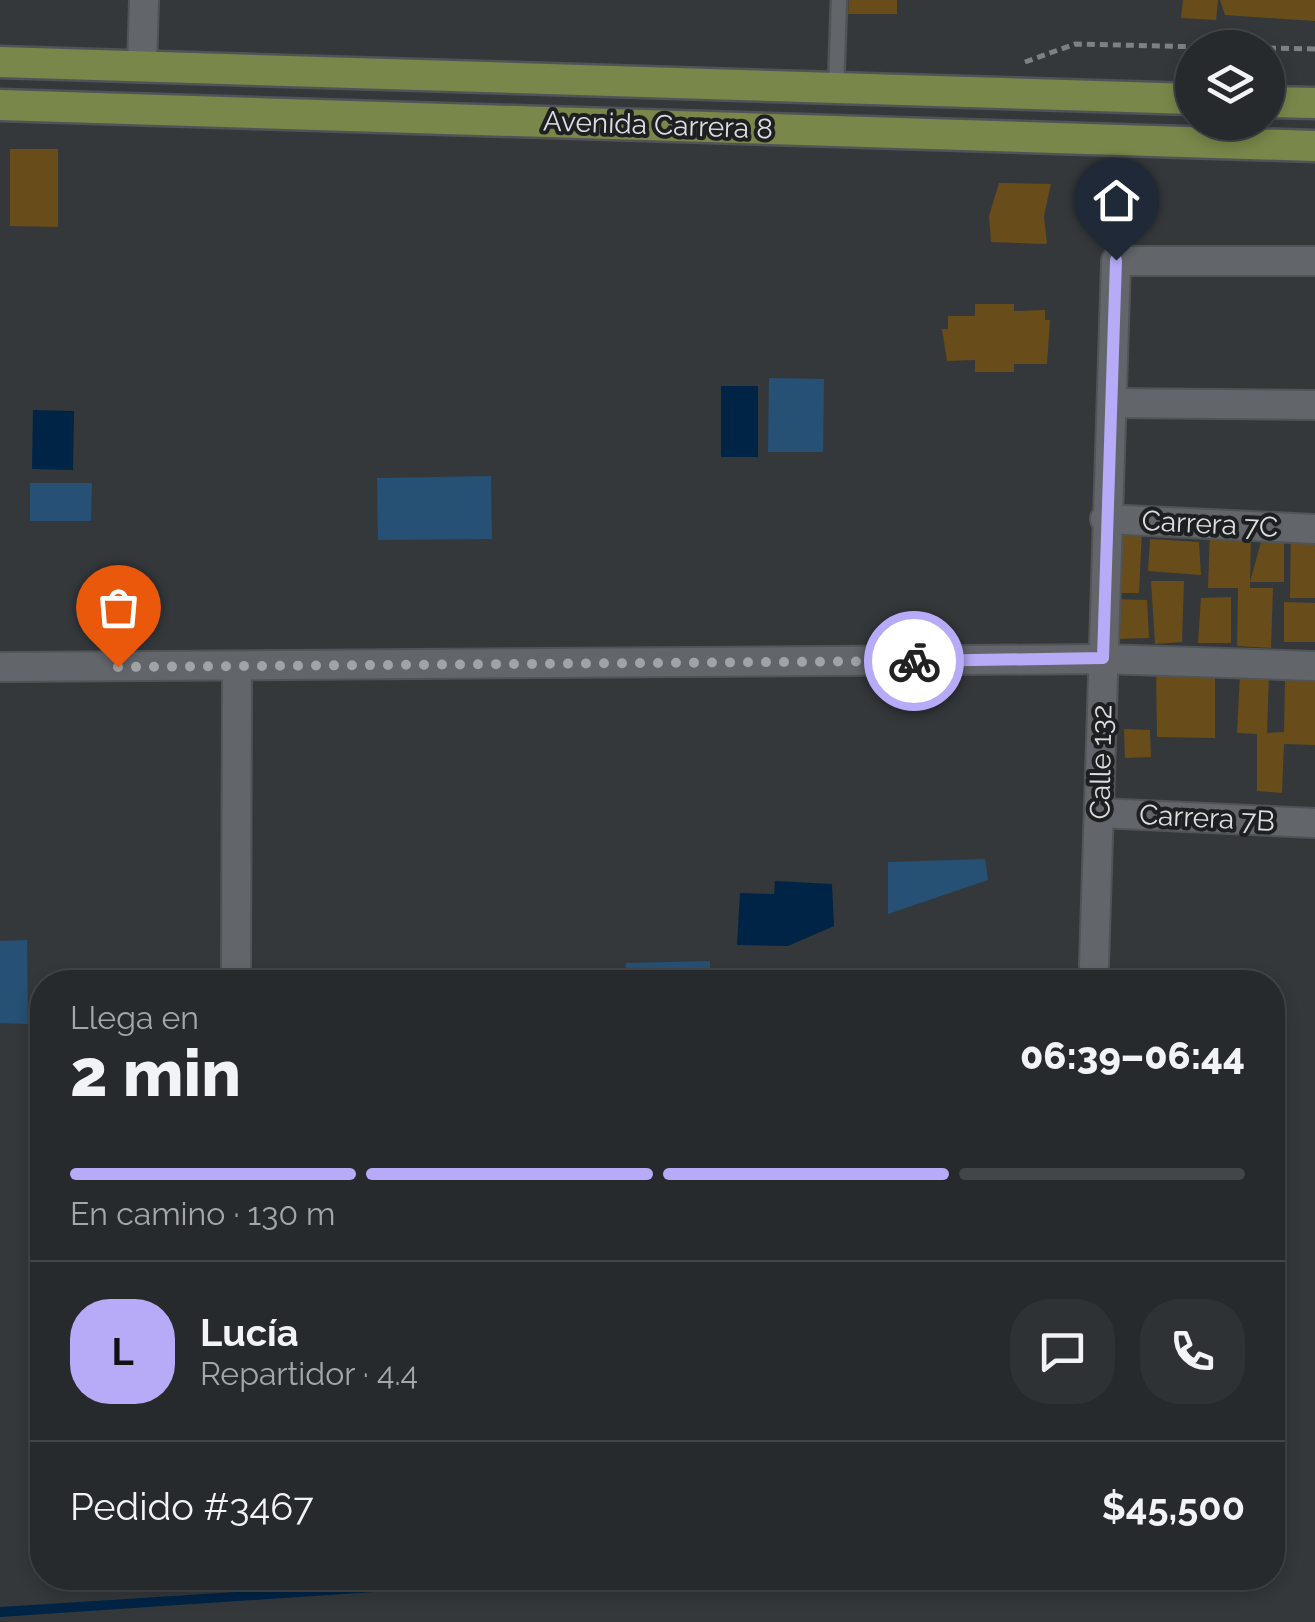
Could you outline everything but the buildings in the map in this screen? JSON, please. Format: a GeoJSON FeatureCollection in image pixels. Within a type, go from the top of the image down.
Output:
{"type":"FeatureCollection","features":[{"type":"Feature","properties":{"kind":"main road","name":"Avenida Carrera 8"},"geometry":{"type":"LineString","coordinates":[[0,62],[1175,98]]}},
{"type":"Feature","properties":{"kind":"main road"},"geometry":{"type":"LineString","coordinates":[[1285,102],[1315,103]]}},
{"type":"Feature","properties":{"kind":"main road","name":"Avenida Carrera 8"},"geometry":{"type":"LineString","coordinates":[[0,105],[1315,146]]}},
{"type":"Feature","properties":{"kind":"street"},"geometry":{"type":"LineString","coordinates":[[142,66],[144,0]]}},
{"type":"Feature","properties":{"kind":"street","name":"Calle 132"},"geometry":{"type":"LineString","coordinates":[[1094,964],[1116,260],[1315,261]]}},
{"type":"Feature","properties":{"kind":"street"},"geometry":{"type":"LineString","coordinates":[[1112,403],[1315,405]]}},
{"type":"Feature","properties":{"kind":"street","name":"Carrera 7C"},"geometry":{"type":"LineString","coordinates":[[1106,519],[1315,529]]}},
{"type":"Feature","properties":{"kind":"street"},"geometry":{"type":"LineString","coordinates":[[0,667],[1103,658],[1315,666]]}},
{"type":"Feature","properties":{"kind":"street"},"geometry":{"type":"LineString","coordinates":[[236,970],[237,667]]}},
{"type":"Feature","properties":{"kind":"street","name":"Carrera 7B"},"geometry":{"type":"LineString","coordinates":[[1100,813],[1315,823]]}},
{"type":"Feature","properties":{"kind":"lane"},"geometry":{"type":"LineString","coordinates":[[836,88],[838,0]]}},
{"type":"Feature","properties":{"kind":"path"},"geometry":{"type":"LineString","coordinates":[[1285,48],[1315,49]]}},
{"type":"Feature","properties":{"kind":"shaded area"},"geometry":{"type":"Polygon","coordinates":[[[769,378],[824,379],[823,452],[768,452],[769,378]]]}},
{"type":"Feature","properties":{"kind":"shaded area"},"geometry":{"type":"Polygon","coordinates":[[[721,386],[758,386],[758,457],[721,457],[721,386]]]}},
{"type":"Feature","properties":{"kind":"shaded area"},"geometry":{"type":"Polygon","coordinates":[[[33,410],[74,411],[73,470],[32,469],[33,410]]]}},
{"type":"Feature","properties":{"kind":"shaded area"},"geometry":{"type":"Polygon","coordinates":[[[491,476],[492,539],[378,540],[377,478],[491,476]]]}},
{"type":"Feature","properties":{"kind":"shaded area"},"geometry":{"type":"Polygon","coordinates":[[[30,483],[92,483],[91,521],[30,521],[30,483]]]}},
{"type":"Feature","properties":{"kind":"shaded area"},"geometry":{"type":"Polygon","coordinates":[[[985,859],[988,880],[888,914],[888,862],[985,859]]]}},
{"type":"Feature","properties":{"kind":"shaded area"},"geometry":{"type":"Polygon","coordinates":[[[775,881],[832,884],[834,926],[788,946],[737,945],[740,893],[774,894],[775,881]]]}},
{"type":"Feature","properties":{"kind":"shaded area"},"geometry":{"type":"Polygon","coordinates":[[[27,940],[28,1024],[0,1023],[0,941],[27,940]]]}},
{"type":"Feature","properties":{"kind":"shaded area"},"geometry":{"type":"Polygon","coordinates":[[[710,961],[710,970],[626,970],[626,963],[710,961]]]}},
{"type":"Feature","properties":{"kind":"shaded area"},"geometry":{"type":"Polygon","coordinates":[[[267,1590],[403,1590],[0,1617],[0,1607],[267,1590]]]}},
{"type":"Feature","properties":{"kind":"way so far"},"geometry":{"type":"LineString","coordinates":[[118,667],[914,661]]}},
{"type":"Feature","properties":{"kind":"route"},"geometry":{"type":"LineString","coordinates":[[914,661],[1103,658],[1116,260]]}}]}
